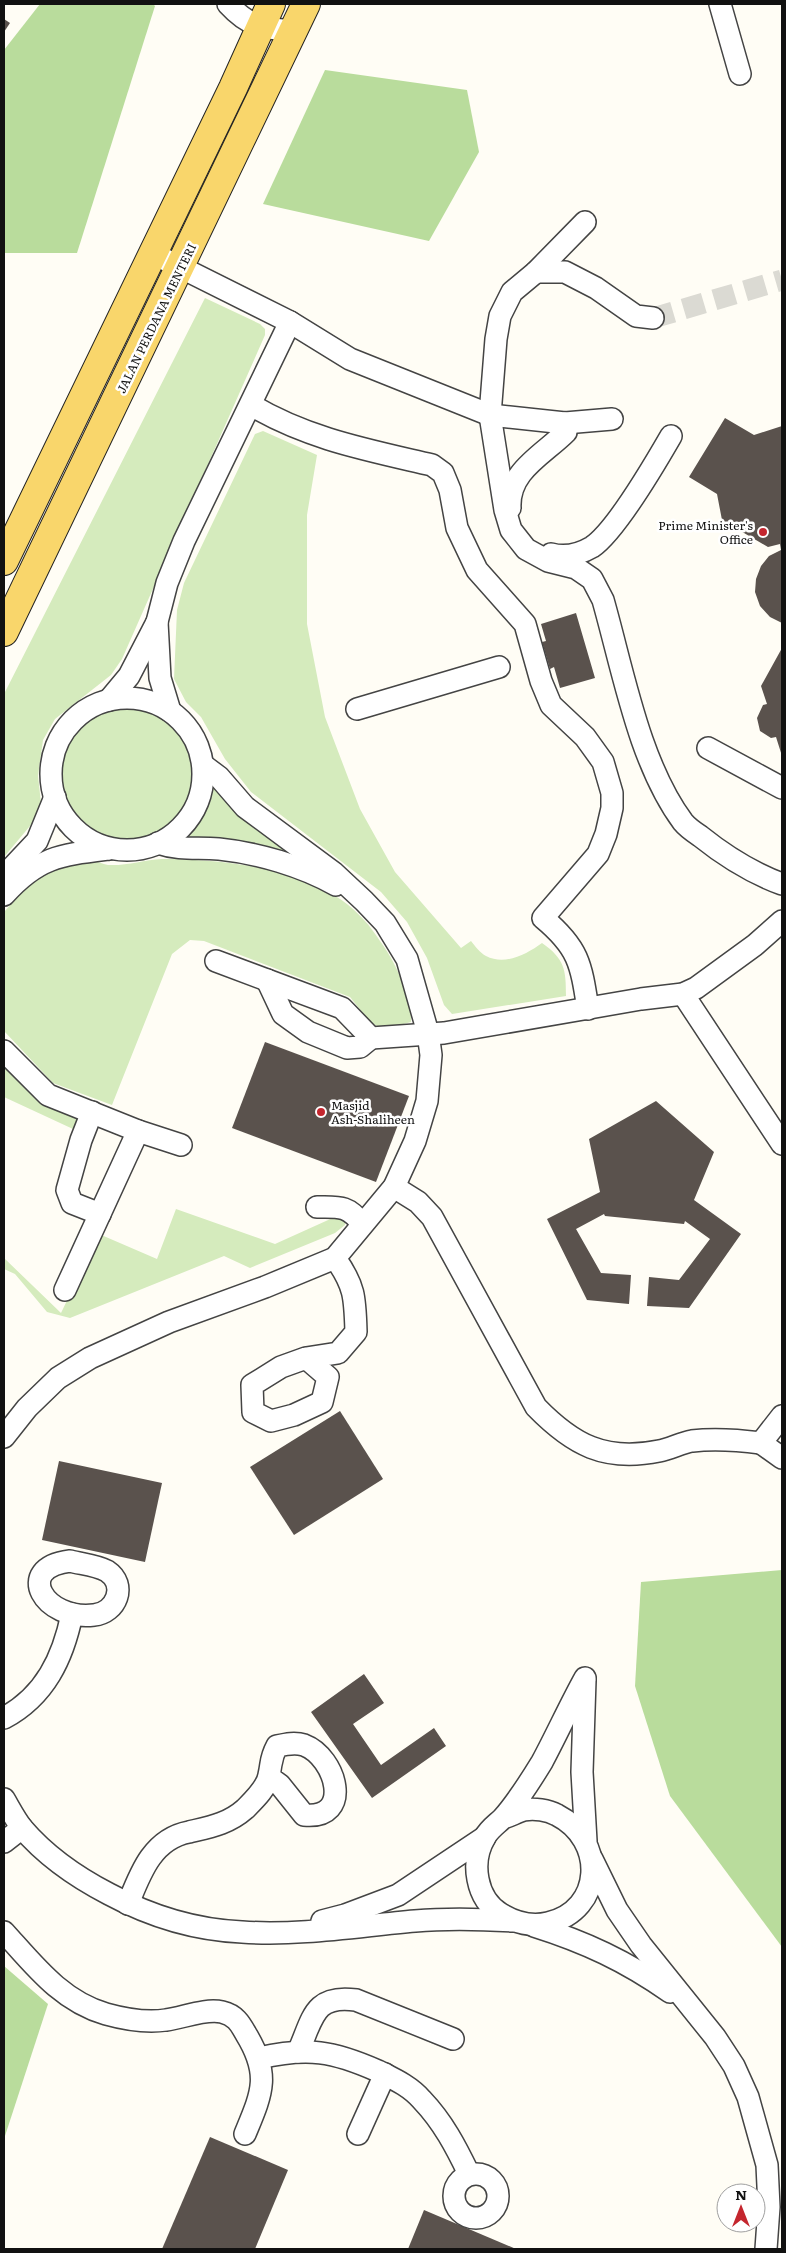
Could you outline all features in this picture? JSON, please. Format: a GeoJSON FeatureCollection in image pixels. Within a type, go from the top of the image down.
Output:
{"type":"FeatureCollection","features":[{"type":"Feature","properties":{"kind":"main road"},"geometry":{"type":"LineString","coordinates":[[4,561],[233,88],[271,4]]}},
{"type":"Feature","properties":{"kind":"main road","name":"JALAN PERDANA MENTERI"},"geometry":{"type":"LineString","coordinates":[[4,632],[306,4]]}},
{"type":"Feature","properties":{"kind":"main road"},"geometry":{"type":"LineString","coordinates":[[53,457],[81,433],[157,278],[181,266]]}},
{"type":"Feature","properties":{"kind":"street"},"geometry":{"type":"LineString","coordinates":[[228,4],[236,13],[259,28],[292,31]]}},
{"type":"Feature","properties":{"kind":"street"},"geometry":{"type":"LineString","coordinates":[[720,4],[740,74]]}},
{"type":"Feature","properties":{"kind":"street"},"geometry":{"type":"LineString","coordinates":[[585,222],[536,272],[512,292],[500,316],[496,339],[490,415],[505,510],[511,530],[526,549],[548,561],[576,568],[592,579],[603,600],[642,737],[657,781],[684,823],[724,855],[764,877],[782,884]]}},
{"type":"Feature","properties":{"kind":"street"},"geometry":{"type":"LineString","coordinates":[[152,253],[290,322],[350,359],[490,415],[565,423],[612,419]]}},
{"type":"Feature","properties":{"kind":"street"},"geometry":{"type":"LineString","coordinates":[[536,272],[565,272],[596,288],[636,316],[653,318]]}},
{"type":"Feature","properties":{"kind":"street"},"geometry":{"type":"LineString","coordinates":[[109,700],[129,676],[157,622],[167,584],[184,541],[290,322]]}},
{"type":"Feature","properties":{"kind":"street"},"geometry":{"type":"LineString","coordinates":[[251,405],[320,438],[432,465],[443,472],[450,490],[457,528],[466,550],[478,570],[525,624],[541,680],[551,705],[585,737],[603,762],[612,793],[612,808],[606,834],[598,854],[543,918],[572,946],[581,966],[588,1009]]}},
{"type":"Feature","properties":{"kind":"street"},"geometry":{"type":"LineString","coordinates":[[565,423],[566,432],[520,472],[509,495],[511,517],[525,539],[536,549],[554,555],[576,555],[594,546],[652,470],[671,436]]}},
{"type":"Feature","properties":{"kind":"street"},"geometry":{"type":"LineString","coordinates":[[157,622],[160,678],[170,711]]}},
{"type":"Feature","properties":{"kind":"street"},"geometry":{"type":"LineString","coordinates":[[357,709],[499,667]]}},
{"type":"Feature","properties":{"kind":"street"},"geometry":{"type":"LineString","coordinates":[[4,895],[17,880],[44,861],[67,854],[111,848],[135,850],[158,843],[179,830],[194,811],[202,789],[203,765],[197,744],[186,726],[170,711],[151,702],[130,698],[109,700],[86,710],[68,727],[55,748],[51,773],[54,798],[67,821],[86,838],[111,848]]}},
{"type":"Feature","properties":{"kind":"street"},"geometry":{"type":"LineString","coordinates":[[708,748],[782,788]]}},
{"type":"Feature","properties":{"kind":"street"},"geometry":{"type":"LineString","coordinates":[[4,1437],[27,1408],[58,1378],[90,1358],[169,1322],[265,1287],[335,1258],[394,1187],[415,1141],[427,1101],[431,1055],[428,1033],[407,959],[385,923],[334,873],[245,806],[219,777],[203,765]]}},
{"type":"Feature","properties":{"kind":"street"},"geometry":{"type":"LineString","coordinates":[[4,876],[37,841],[54,798]]}},
{"type":"Feature","properties":{"kind":"street"},"geometry":{"type":"LineString","coordinates":[[158,843],[176,849],[219,849],[287,865],[325,879],[364,901]]}},
{"type":"Feature","properties":{"kind":"street"},"geometry":{"type":"LineString","coordinates":[[266,980],[283,1014],[308,1032],[347,1048],[360,1047],[371,1038],[444,1033],[641,999],[683,994],[696,988],[755,945],[782,921]]}},
{"type":"Feature","properties":{"kind":"street"},"geometry":{"type":"LineString","coordinates":[[216,961],[342,1008],[371,1038]]}},
{"type":"Feature","properties":{"kind":"street"},"geometry":{"type":"LineString","coordinates":[[683,994],[782,1144]]}},
{"type":"Feature","properties":{"kind":"street"},"geometry":{"type":"LineString","coordinates":[[4,1051],[48,1094],[138,1131],[181,1145]]}},
{"type":"Feature","properties":{"kind":"street"},"geometry":{"type":"LineString","coordinates":[[92,1112],[81,1140],[67,1190],[72,1204],[100,1214]]}},
{"type":"Feature","properties":{"kind":"street"},"geometry":{"type":"LineString","coordinates":[[65,1290],[138,1131]]}},
{"type":"Feature","properties":{"kind":"street"},"geometry":{"type":"LineString","coordinates":[[394,1187],[418,1202],[432,1217],[531,1400],[557,1429],[578,1443],[596,1450],[620,1454],[647,1453],[690,1441],[717,1439],[761,1443],[782,1458]]}},
{"type":"Feature","properties":{"kind":"street"},"geometry":{"type":"LineString","coordinates":[[317,1207],[343,1207],[354,1214],[362,1224]]}},
{"type":"Feature","properties":{"kind":"street"},"geometry":{"type":"LineString","coordinates":[[306,1358],[338,1353],[356,1332],[355,1303],[349,1278],[335,1258]]}},
{"type":"Feature","properties":{"kind":"street"},"geometry":{"type":"LineString","coordinates":[[761,1443],[782,1416]]}},
{"type":"Feature","properties":{"kind":"street"},"geometry":{"type":"LineString","coordinates":[[4,1718],[18,1710],[39,1692],[55,1668],[66,1640],[72,1614]]}},
{"type":"Feature","properties":{"kind":"street"},"geometry":{"type":"LineString","coordinates":[[4,1799],[22,1828],[67,1868],[96,1888],[154,1915],[209,1928],[242,1932],[278,1932],[352,1928],[417,1920],[472,1918],[522,1923],[548,1923],[564,1917],[577,1906],[587,1892],[592,1876],[582,1772],[585,1678],[541,1762],[503,1818],[485,1837],[398,1896],[345,1915],[278,1932]]}},
{"type":"Feature","properties":{"kind":"street"},"geometry":{"type":"LineString","coordinates":[[128,1904],[141,1872],[154,1852],[171,1838],[227,1822],[261,1792],[269,1776]]}},
{"type":"Feature","properties":{"kind":"street"},"geometry":{"type":"LineString","coordinates":[[503,1818],[525,1810],[550,1811],[571,1822],[589,1850],[617,1910],[641,1945],[715,2038],[734,2066],[748,2097],[767,2165],[766,2249]]}},
{"type":"Feature","properties":{"kind":"street"},"geometry":{"type":"LineString","coordinates":[[4,1842],[22,1828]]}},
{"type":"Feature","properties":{"kind":"street"},"geometry":{"type":"LineString","coordinates":[[485,1837],[477,1856],[479,1882],[483,1895],[496,1910],[522,1923],[576,1940],[618,1958],[690,2007]]}},
{"type":"Feature","properties":{"kind":"street"},"geometry":{"type":"LineString","coordinates":[[4,1932],[51,1984],[75,2001],[105,2014],[136,2020],[164,2021],[221,2012],[235,2017],[259,2058],[261,2092],[245,2134]]}},
{"type":"Feature","properties":{"kind":"street"},"geometry":{"type":"LineString","coordinates":[[298,2052],[317,2011],[325,2001],[340,1997],[356,2000],[453,2039]]}},
{"type":"Feature","properties":{"kind":"street"},"geometry":{"type":"LineString","coordinates":[[259,2058],[298,2052],[326,2052],[354,2060],[405,2084],[438,2118],[470,2174]]}},
{"type":"Feature","properties":{"kind":"street"},"geometry":{"type":"LineString","coordinates":[[358,2134],[385,2074]]}},
{"type":"Feature","properties":{"kind":"green space"},"geometry":{"type":"Polygon","coordinates":[[[40,4],[153,4],[155,6],[77,253],[4,253],[4,50],[40,4]]]}},
{"type":"Feature","properties":{"kind":"green space"},"geometry":{"type":"Polygon","coordinates":[[[325,70],[467,90],[479,152],[429,241],[263,204],[325,70]]]}},
{"type":"Feature","properties":{"kind":"green space"},"geometry":{"type":"Polygon","coordinates":[[[205,298],[260,324],[265,329],[265,335],[122,659],[111,675],[55,719],[43,740],[38,776],[41,803],[35,820],[4,857],[4,694],[205,298]]]}},
{"type":"Feature","properties":{"kind":"green space"},"geometry":{"type":"Polygon","coordinates":[[[263,431],[317,455],[307,515],[307,624],[325,717],[360,809],[395,872],[461,948],[471,941],[484,955],[501,960],[523,955],[542,943],[555,954],[563,966],[566,996],[452,1014],[444,1005],[427,958],[407,922],[381,892],[251,792],[225,759],[201,717],[186,702],[174,679],[177,610],[184,583],[255,434],[263,431]]]}},
{"type":"Feature","properties":{"kind":"green space"},"geometry":{"type":"Polygon","coordinates":[[[127,709],[140,710],[152,714],[173,728],[187,749],[191,761],[191,787],[187,799],[173,820],[152,834],[140,838],[127,839],[114,838],[102,834],[81,820],[67,799],[63,787],[62,774],[63,761],[67,749],[81,728],[102,714],[114,710],[127,709]]]}},
{"type":"Feature","properties":{"kind":"green space"},"geometry":{"type":"Polygon","coordinates":[[[213,781],[302,860],[182,840],[202,813],[213,781]]]}},
{"type":"Feature","properties":{"kind":"green space"},"geometry":{"type":"Polygon","coordinates":[[[90,859],[108,865],[122,865],[162,859],[214,861],[270,870],[297,878],[322,889],[345,902],[364,920],[386,949],[406,991],[411,1012],[411,1022],[396,1026],[377,1026],[370,1022],[350,997],[204,941],[190,940],[172,954],[112,1105],[53,1083],[4,1031],[4,912],[29,884],[50,868],[90,859]]]}},
{"type":"Feature","properties":{"kind":"green space"},"geometry":{"type":"Polygon","coordinates":[[[4,1065],[20,1083],[48,1106],[80,1119],[79,1127],[73,1129],[4,1097],[4,1065]]]}},
{"type":"Feature","properties":{"kind":"green space"},"geometry":{"type":"Polygon","coordinates":[[[176,1209],[275,1244],[337,1216],[345,1220],[345,1225],[335,1233],[250,1268],[224,1256],[70,1318],[47,1312],[15,1274],[4,1269],[4,1258],[61,1313],[99,1234],[157,1259],[176,1209]]]}},
{"type":"Feature","properties":{"kind":"green space"},"geometry":{"type":"Polygon","coordinates":[[[782,1570],[782,1947],[670,1796],[635,1686],[641,1582],[782,1570]]]}},
{"type":"Feature","properties":{"kind":"green space"},"geometry":{"type":"Polygon","coordinates":[[[4,1966],[48,2004],[4,2139],[4,1966]]]}},
{"type":"Feature","properties":{"kind":"building"},"geometry":{"type":"Polygon","coordinates":[[[4,19],[10,23],[4,32],[4,19]]]}},
{"type":"Feature","properties":{"kind":"building","name":"Prime Minister's Office"},"geometry":{"type":"Polygon","coordinates":[[[725,418],[754,435],[782,426],[782,623],[770,617],[760,606],[755,592],[756,579],[761,566],[769,556],[781,550],[780,544],[768,547],[722,520],[717,494],[689,477],[725,418]]]}},
{"type":"Feature","properties":{"kind":"building"},"geometry":{"type":"Polygon","coordinates":[[[576,613],[595,678],[560,688],[554,667],[550,669],[542,642],[546,641],[541,624],[576,613]]]}},
{"type":"Feature","properties":{"kind":"building"},"geometry":{"type":"Polygon","coordinates":[[[782,648],[782,756],[776,737],[771,738],[760,731],[757,718],[763,705],[767,704],[761,686],[782,648]]]}},
{"type":"Feature","properties":{"kind":"building","name":"Masjid Ash-Shaliheen"},"geometry":{"type":"Polygon","coordinates":[[[265,1042],[409,1096],[376,1182],[232,1128],[265,1042]]]}},
{"type":"Feature","properties":{"kind":"building"},"geometry":{"type":"Polygon","coordinates":[[[656,1101],[714,1152],[694,1200],[741,1234],[689,1308],[647,1306],[649,1277],[679,1280],[710,1239],[685,1221],[684,1224],[605,1216],[604,1214],[576,1229],[601,1273],[631,1275],[629,1304],[587,1300],[547,1219],[600,1192],[589,1139],[656,1101]]]}},
{"type":"Feature","properties":{"kind":"building"},"geometry":{"type":"Polygon","coordinates":[[[340,1411],[383,1479],[294,1535],[250,1467],[340,1411]]]}},
{"type":"Feature","properties":{"kind":"building"},"geometry":{"type":"Polygon","coordinates":[[[59,1461],[162,1483],[145,1562],[42,1540],[59,1461]]]}},
{"type":"Feature","properties":{"kind":"building"},"geometry":{"type":"Polygon","coordinates":[[[364,1674],[384,1703],[353,1724],[381,1765],[434,1728],[446,1746],[372,1798],[311,1712],[364,1674]]]}},
{"type":"Feature","properties":{"kind":"building"},"geometry":{"type":"Polygon","coordinates":[[[210,2137],[288,2170],[255,2249],[162,2249],[210,2137]]]}},
{"type":"Feature","properties":{"kind":"building"},"geometry":{"type":"Polygon","coordinates":[[[424,2210],[516,2249],[408,2249],[424,2210]]]}},
{"type":"Feature","properties":{"kind":"tunnel"},"geometry":{"type":"LineString","coordinates":[[653,318],[782,280]]}},
{"type":"Feature","properties":{"kind":"place","name":"Prime Minister's Office"},"geometry":{"type":"Point","coordinates":[763,532]}},
{"type":"Feature","properties":{"kind":"place","name":"Masjid Ash-Shaliheen"},"geometry":{"type":"Point","coordinates":[321,1112]}}]}
